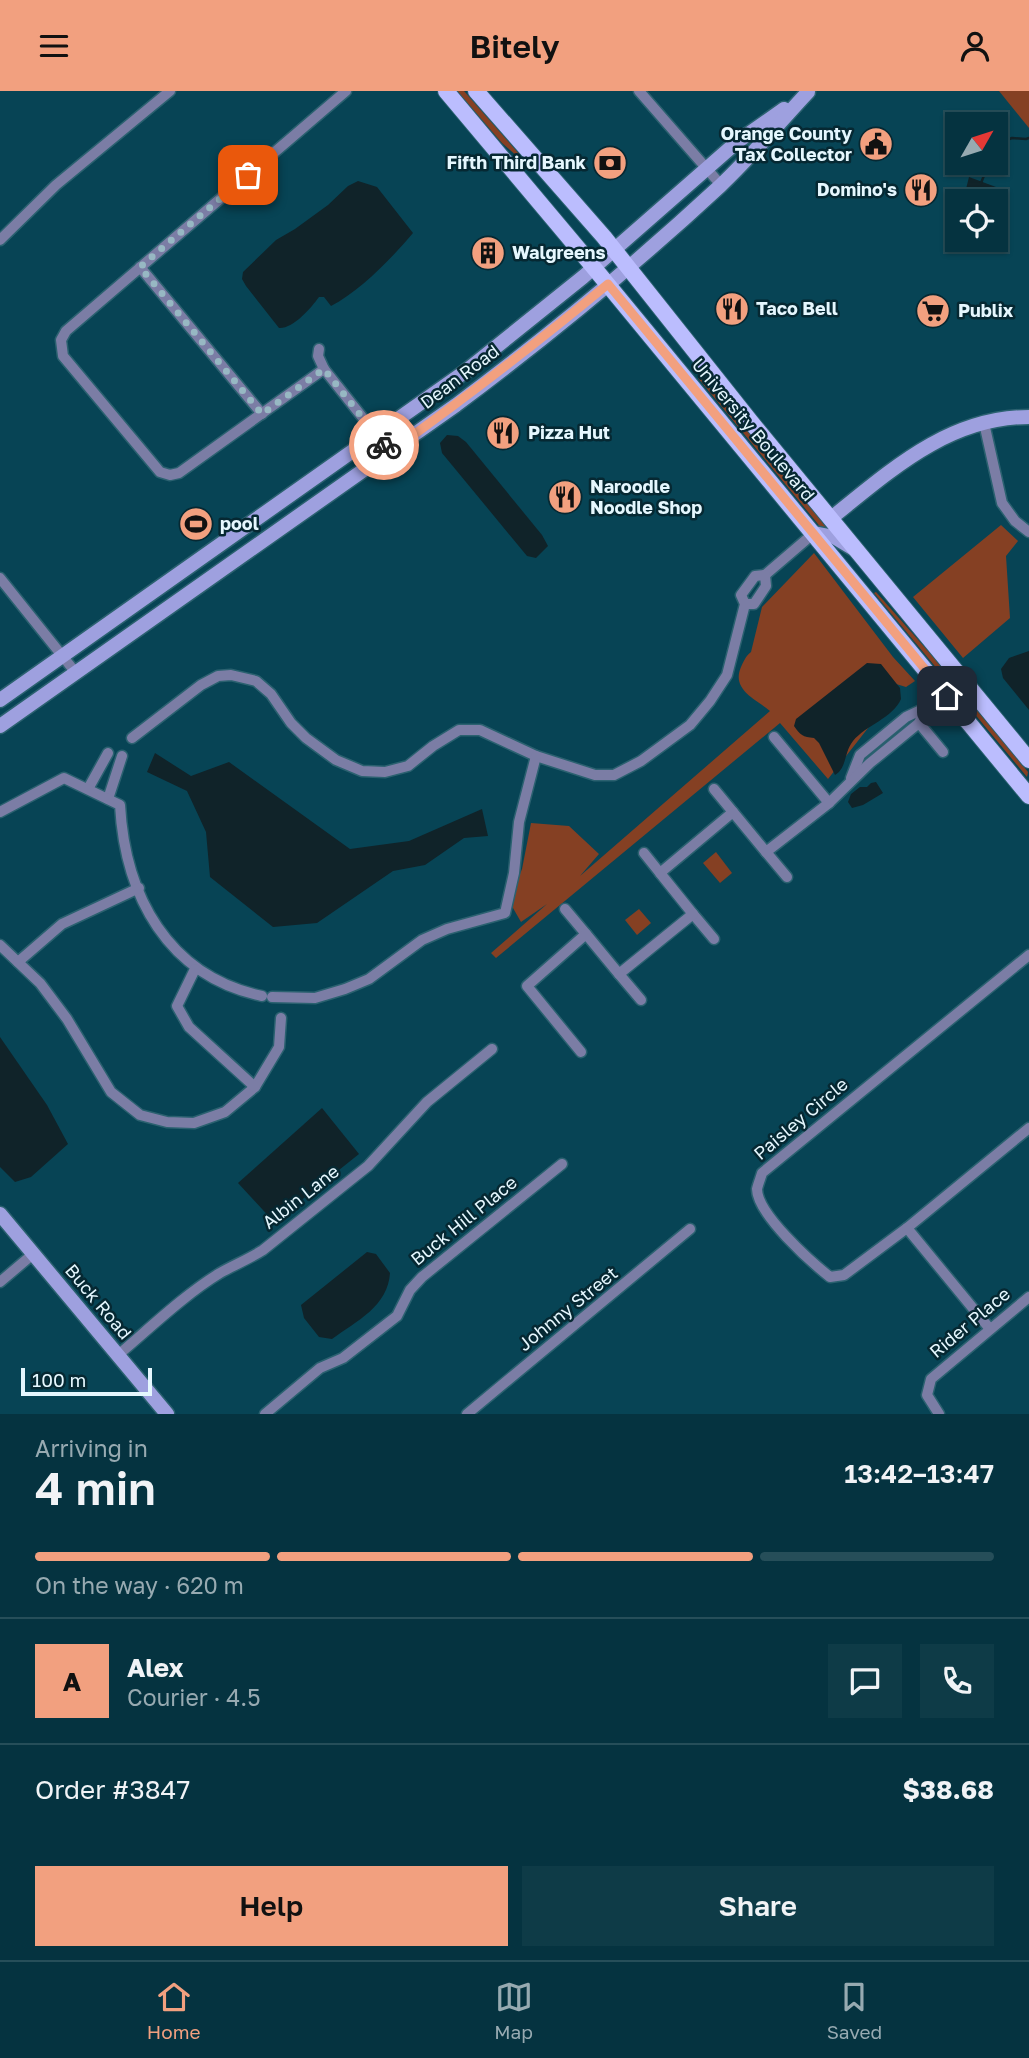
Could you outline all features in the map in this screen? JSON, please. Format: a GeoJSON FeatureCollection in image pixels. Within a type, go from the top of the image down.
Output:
{"type":"FeatureCollection","features":[{"type":"Feature","properties":{"kind":"main road","name":"University Boulevard"},"geometry":{"type":"LineString","coordinates":[[446,91],[1029,796]]}},
{"type":"Feature","properties":{"kind":"main road","name":"University Boulevard"},"geometry":{"type":"LineString","coordinates":[[476,91],[614,250],[855,550],[1029,760]]}},
{"type":"Feature","properties":{"kind":"main road","name":"Dean Road"},"geometry":{"type":"LineString","coordinates":[[0,700],[376,435],[496,347],[614,250],[737,142],[809,92]]}},
{"type":"Feature","properties":{"kind":"main road","name":"Dean Road"},"geometry":{"type":"LineString","coordinates":[[0,726],[492,378],[608,284],[721,185],[809,92]]}},
{"type":"Feature","properties":{"kind":"main road"},"geometry":{"type":"LineString","coordinates":[[830,519],[924,446],[953,432],[984,423],[1029,417]]}},
{"type":"Feature","properties":{"kind":"main road"},"geometry":{"type":"LineString","coordinates":[[814,533],[834,537],[855,550]]}},
{"type":"Feature","properties":{"kind":"main road","name":"Buck Road"},"geometry":{"type":"LineString","coordinates":[[0,1214],[167,1414]]}},
{"type":"Feature","properties":{"kind":"street"},"geometry":{"type":"LineString","coordinates":[[0,240],[56,185],[170,91]]}},
{"type":"Feature","properties":{"kind":"street"},"geometry":{"type":"LineString","coordinates":[[324,369],[178,473],[170,475],[160,472],[63,356],[61,340],[66,331],[346,91]]}},
{"type":"Feature","properties":{"kind":"street"},"geometry":{"type":"LineString","coordinates":[[639,91],[721,185]]}},
{"type":"Feature","properties":{"kind":"street"},"geometry":{"type":"LineString","coordinates":[[140,267],[262,414]]}},
{"type":"Feature","properties":{"kind":"street"},"geometry":{"type":"LineString","coordinates":[[319,349],[318,356],[324,369],[390,452]]}},
{"type":"Feature","properties":{"kind":"street"},"geometry":{"type":"LineString","coordinates":[[984,423],[1002,503],[1015,521],[1029,532]]}},
{"type":"Feature","properties":{"kind":"street"},"geometry":{"type":"LineString","coordinates":[[132,738],[201,685],[218,676],[231,675],[256,681],[271,694],[306,738],[335,760],[362,771],[386,772],[408,766],[459,730],[480,730],[536,756],[595,775],[614,775],[640,761],[690,725],[710,701],[727,675],[745,604],[754,604],[766,586],[765,575],[814,533]]}},
{"type":"Feature","properties":{"kind":"street"},"geometry":{"type":"LineString","coordinates":[[0,578],[76,673]]}},
{"type":"Feature","properties":{"kind":"street"},"geometry":{"type":"LineString","coordinates":[[850,781],[860,755],[906,717],[925,708],[945,693]]}},
{"type":"Feature","properties":{"kind":"street"},"geometry":{"type":"LineString","coordinates":[[766,852],[829,803],[850,781],[919,723],[925,708]]}},
{"type":"Feature","properties":{"kind":"street"},"geometry":{"type":"LineString","coordinates":[[919,723],[943,752]]}},
{"type":"Feature","properties":{"kind":"street"},"geometry":{"type":"LineString","coordinates":[[774,737],[829,803]]}},
{"type":"Feature","properties":{"kind":"street"},"geometry":{"type":"LineString","coordinates":[[88,789],[108,753]]}},
{"type":"Feature","properties":{"kind":"street"},"geometry":{"type":"LineString","coordinates":[[108,799],[122,756]]}},
{"type":"Feature","properties":{"kind":"street"},"geometry":{"type":"LineString","coordinates":[[0,812],[64,778],[120,805],[129,858],[139,888],[156,927],[179,955],[195,969],[241,992],[267,997],[314,998],[369,979],[422,940],[447,929],[505,913],[514,873],[519,822],[536,756]]}},
{"type":"Feature","properties":{"kind":"street"},"geometry":{"type":"LineString","coordinates":[[713,789],[787,877]]}},
{"type":"Feature","properties":{"kind":"street"},"geometry":{"type":"LineString","coordinates":[[660,873],[733,812]]}},
{"type":"Feature","properties":{"kind":"street"},"geometry":{"type":"LineString","coordinates":[[644,853],[714,939]]}},
{"type":"Feature","properties":{"kind":"street"},"geometry":{"type":"LineString","coordinates":[[18,962],[62,924],[139,888]]}},
{"type":"Feature","properties":{"kind":"street"},"geometry":{"type":"LineString","coordinates":[[565,909],[641,1000]]}},
{"type":"Feature","properties":{"kind":"street"},"geometry":{"type":"LineString","coordinates":[[619,974],[693,914]]}},
{"type":"Feature","properties":{"kind":"street"},"geometry":{"type":"LineString","coordinates":[[581,1052],[527,986],[586,934]]}},
{"type":"Feature","properties":{"kind":"street"},"geometry":{"type":"LineString","coordinates":[[0,945],[40,983],[67,1019],[111,1092],[139,1115],[167,1122],[194,1123],[225,1111],[254,1087],[279,1047],[281,1018]]}},
{"type":"Feature","properties":{"kind":"street","name":"Paisley Circle"},"geometry":{"type":"LineString","coordinates":[[1029,955],[762,1173],[757,1189],[762,1206],[805,1257],[830,1277],[844,1275],[907,1228],[1029,1128]]}},
{"type":"Feature","properties":{"kind":"street"},"geometry":{"type":"LineString","coordinates":[[195,969],[177,1006],[188,1027],[254,1087]]}},
{"type":"Feature","properties":{"kind":"street","name":"Albin Lane"},"geometry":{"type":"LineString","coordinates":[[118,1355],[203,1285],[221,1272],[245,1262],[263,1250],[368,1166],[427,1102],[492,1049]]}},
{"type":"Feature","properties":{"kind":"street","name":"Buck Hill Place"},"geometry":{"type":"LineString","coordinates":[[265,1414],[320,1369],[343,1358],[397,1317],[410,1290],[422,1277],[562,1164]]}},
{"type":"Feature","properties":{"kind":"street"},"geometry":{"type":"LineString","coordinates":[[907,1228],[990,1329]]}},
{"type":"Feature","properties":{"kind":"street","name":"Johnny Street"},"geometry":{"type":"LineString","coordinates":[[467,1414],[690,1229]]}},
{"type":"Feature","properties":{"kind":"street"},"geometry":{"type":"LineString","coordinates":[[0,1282],[33,1254]]}},
{"type":"Feature","properties":{"kind":"street","name":"Rider Place"},"geometry":{"type":"LineString","coordinates":[[939,1414],[927,1395],[931,1378],[1029,1297]]}},
{"type":"Feature","properties":{"kind":"shaded area"},"geometry":{"type":"Polygon","coordinates":[[[457,91],[464,91],[520,155],[518,157],[502,143],[457,91]]]}},
{"type":"Feature","properties":{"kind":"shaded area"},"geometry":{"type":"Polygon","coordinates":[[[999,91],[1029,91],[1029,128],[999,91]]]}},
{"type":"Feature","properties":{"kind":"shaded area"},"geometry":{"type":"Polygon","coordinates":[[[700,377],[743,424],[826,526],[822,529],[698,378],[700,377]]]}},
{"type":"Feature","properties":{"kind":"shaded area"},"geometry":{"type":"Polygon","coordinates":[[[1001,525],[1018,541],[1006,556],[1010,618],[963,658],[913,597],[1001,525]]]}},
{"type":"Feature","properties":{"kind":"shaded area"},"geometry":{"type":"Polygon","coordinates":[[[814,553],[893,657],[915,681],[906,687],[896,684],[872,723],[828,779],[780,723],[496,958],[491,953],[547,904],[521,922],[509,901],[522,869],[531,823],[569,826],[599,854],[580,876],[770,711],[742,688],[739,682],[741,667],[751,652],[762,607],[814,553]]]}},
{"type":"Feature","properties":{"kind":"shaded area"},"geometry":{"type":"Polygon","coordinates":[[[876,592],[1028,772],[1027,777],[874,593],[876,592]]]}},
{"type":"Feature","properties":{"kind":"shaded area"},"geometry":{"type":"Polygon","coordinates":[[[716,852],[732,873],[720,883],[703,863],[716,852]]]}},
{"type":"Feature","properties":{"kind":"shaded area"},"geometry":{"type":"Polygon","coordinates":[[[639,909],[651,923],[637,935],[625,920],[639,909]]]}},
{"type":"Feature","properties":{"kind":"water"},"geometry":{"type":"Polygon","coordinates":[[[969,177],[996,187],[996,189],[966,189],[969,177]]]}},
{"type":"Feature","properties":{"kind":"water"},"geometry":{"type":"Polygon","coordinates":[[[358,181],[377,187],[413,233],[364,283],[342,300],[331,306],[324,297],[319,297],[296,322],[279,328],[246,286],[242,279],[243,272],[276,240],[295,229],[358,181]]]}},
{"type":"Feature","properties":{"kind":"water"},"geometry":{"type":"Polygon","coordinates":[[[447,435],[458,436],[466,442],[542,535],[548,546],[536,558],[527,556],[442,453],[440,443],[447,435]]]}},
{"type":"Feature","properties":{"kind":"water"},"geometry":{"type":"Polygon","coordinates":[[[1029,651],[1029,710],[1003,678],[1001,669],[1009,658],[1029,651]]]}},
{"type":"Feature","properties":{"kind":"water"},"geometry":{"type":"Polygon","coordinates":[[[867,663],[881,664],[900,688],[901,699],[892,711],[858,735],[848,750],[842,768],[835,775],[819,743],[814,738],[798,732],[794,726],[796,719],[867,663]]]}},
{"type":"Feature","properties":{"kind":"water"},"geometry":{"type":"Polygon","coordinates":[[[155,753],[191,776],[229,762],[350,849],[409,841],[482,809],[488,836],[464,838],[425,865],[393,871],[317,923],[273,927],[210,877],[206,832],[187,791],[147,772],[155,753]]]}},
{"type":"Feature","properties":{"kind":"water"},"geometry":{"type":"Polygon","coordinates":[[[876,782],[883,793],[852,808],[848,802],[851,794],[860,787],[876,782]]]}},
{"type":"Feature","properties":{"kind":"water"},"geometry":{"type":"Polygon","coordinates":[[[0,1037],[47,1105],[68,1144],[31,1177],[15,1182],[0,1167],[0,1037]]]}},
{"type":"Feature","properties":{"kind":"water"},"geometry":{"type":"Polygon","coordinates":[[[322,1108],[359,1154],[274,1222],[238,1183],[322,1108]]]}},
{"type":"Feature","properties":{"kind":"water"},"geometry":{"type":"Polygon","coordinates":[[[367,1252],[376,1254],[390,1273],[384,1295],[370,1312],[332,1339],[319,1337],[304,1318],[301,1305],[367,1252]]]}},
{"type":"Feature","properties":{"kind":"waterway"},"geometry":{"type":"LineString","coordinates":[[981,183],[985,173],[1003,157],[1002,142],[1012,138],[1029,138]]}},
{"type":"Feature","properties":{"kind":"way so far"},"geometry":{"type":"LineString","coordinates":[[248,175],[140,267],[262,414],[324,369],[384,445]]}},
{"type":"Feature","properties":{"kind":"place","name":"Orange County Tax Collector"},"geometry":{"type":"Point","coordinates":[876,144]}},
{"type":"Feature","properties":{"kind":"place","name":"Fifth Third Bank"},"geometry":{"type":"Point","coordinates":[610,163]}},
{"type":"Feature","properties":{"kind":"place","name":"Domino's"},"geometry":{"type":"Point","coordinates":[921,190]}},
{"type":"Feature","properties":{"kind":"place","name":"Walgreens"},"geometry":{"type":"Point","coordinates":[488,253]}},
{"type":"Feature","properties":{"kind":"place","name":"Taco Bell"},"geometry":{"type":"Point","coordinates":[732,309]}},
{"type":"Feature","properties":{"kind":"place","name":"Publix"},"geometry":{"type":"Point","coordinates":[933,311]}},
{"type":"Feature","properties":{"kind":"place","name":"Pizza Hut"},"geometry":{"type":"Point","coordinates":[503,433]}},
{"type":"Feature","properties":{"kind":"place","name":"Naroodle Noodle Shop"},"geometry":{"type":"Point","coordinates":[565,497]}},
{"type":"Feature","properties":{"kind":"place","name":"pool"},"geometry":{"type":"Point","coordinates":[196,524]}},
{"type":"Feature","properties":{"kind":"route"},"geometry":{"type":"LineString","coordinates":[[384,445],[390,452],[456,405],[608,284],[947,696]]}}]}
